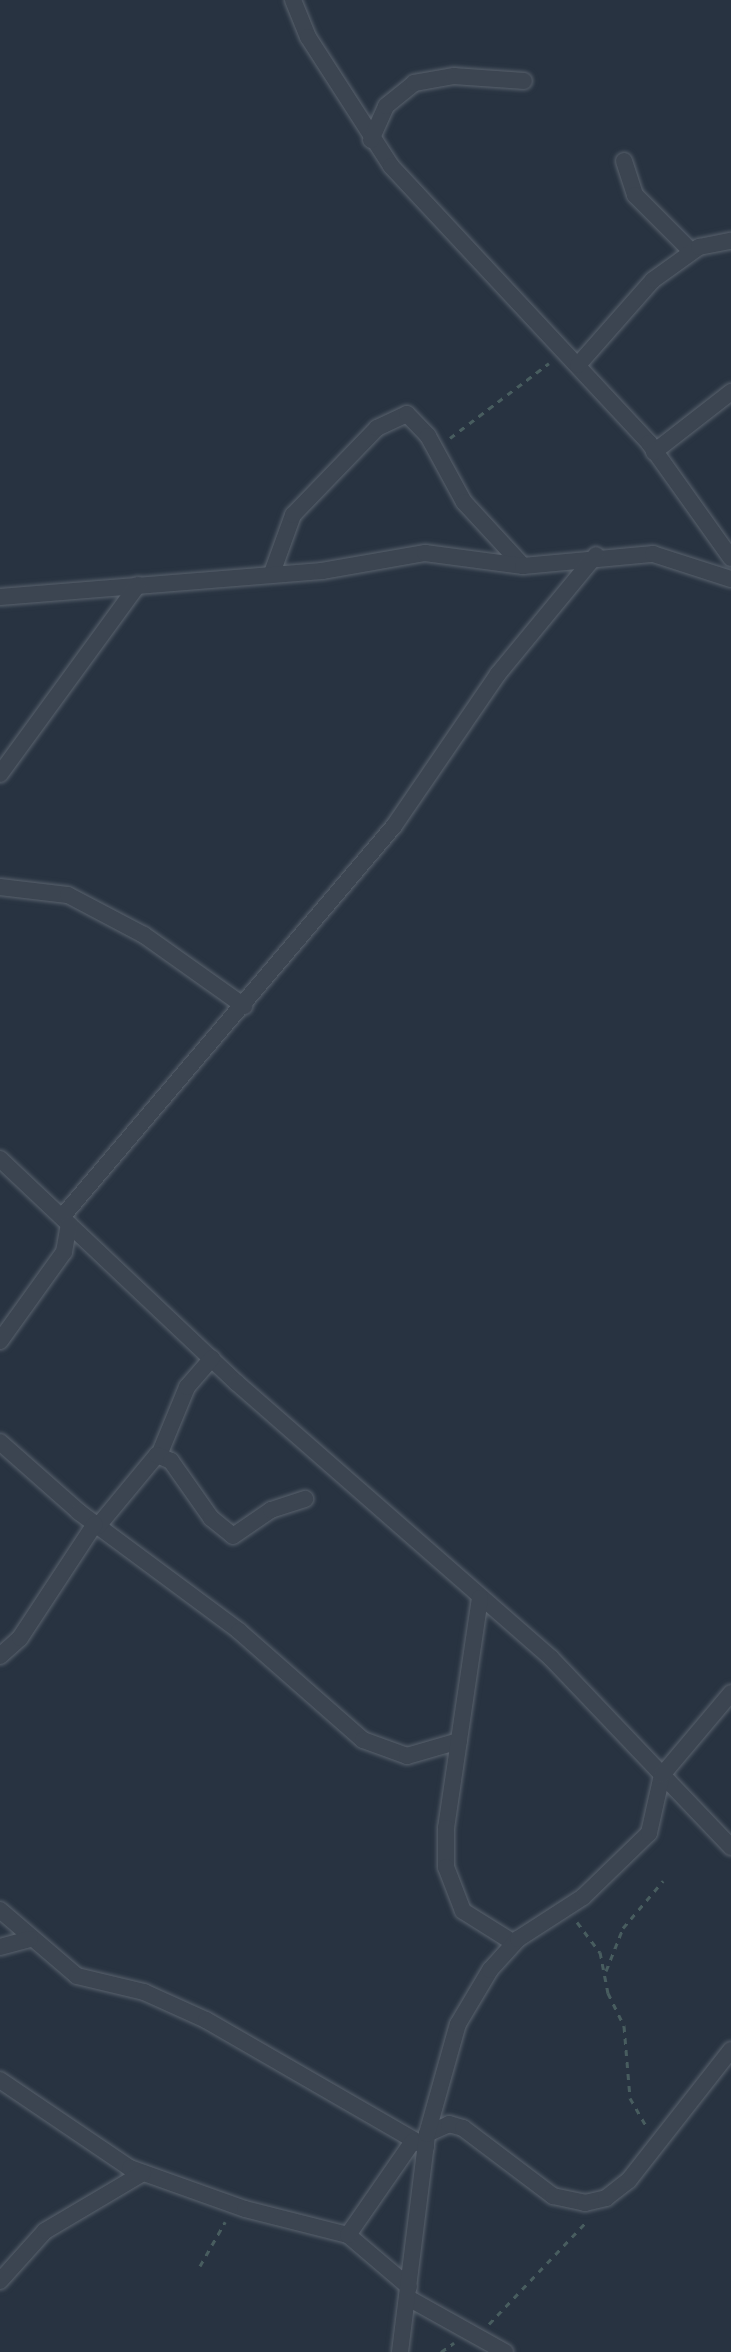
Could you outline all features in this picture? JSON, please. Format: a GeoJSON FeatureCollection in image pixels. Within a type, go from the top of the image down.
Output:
{"type":"FeatureCollection","features":[{"type":"Feature","properties":{"kind":"street"},"geometry":{"type":"LineString","coordinates":[[293,0],[308,37],[371,140],[425,207],[578,365],[654,452],[731,558]]}},
{"type":"Feature","properties":{"kind":"street"},"geometry":{"type":"LineString","coordinates":[[371,140],[386,106],[414,83],[454,76],[524,81]]}},
{"type":"Feature","properties":{"kind":"street"},"geometry":{"type":"LineString","coordinates":[[624,161],[635,195],[691,251]]}},
{"type":"Feature","properties":{"kind":"street"},"geometry":{"type":"LineString","coordinates":[[578,365],[653,280],[691,251],[731,241]]}},
{"type":"Feature","properties":{"kind":"street"},"geometry":{"type":"LineString","coordinates":[[654,452],[731,392]]}},
{"type":"Feature","properties":{"kind":"street"},"geometry":{"type":"LineString","coordinates":[[272,573],[293,515],[377,428],[407,414],[434,449],[464,502],[523,566]]}},
{"type":"Feature","properties":{"kind":"street"},"geometry":{"type":"LineString","coordinates":[[0,597],[272,573],[425,553],[523,566],[596,555],[653,554],[731,579]]}},
{"type":"Feature","properties":{"kind":"street"},"geometry":{"type":"LineString","coordinates":[[1,1335],[64,1252],[66,1221],[415,799],[498,674],[596,555]]}},
{"type":"Feature","properties":{"kind":"street"},"geometry":{"type":"LineString","coordinates":[[0,774],[138,585]]}},
{"type":"Feature","properties":{"kind":"street"},"geometry":{"type":"LineString","coordinates":[[0,887],[68,895],[144,935],[244,1006]]}},
{"type":"Feature","properties":{"kind":"street"},"geometry":{"type":"LineString","coordinates":[[0,1159],[212,1358],[607,1711],[662,1775],[731,1847]]}},
{"type":"Feature","properties":{"kind":"street"},"geometry":{"type":"LineString","coordinates":[[0,1656],[20,1638],[96,1525],[142,1466],[159,1455],[187,1387],[212,1358]]}},
{"type":"Feature","properties":{"kind":"street"},"geometry":{"type":"LineString","coordinates":[[0,1442],[96,1525],[239,1631],[376,1749],[417,1756],[459,1741]]}},
{"type":"Feature","properties":{"kind":"street"},"geometry":{"type":"LineString","coordinates":[[159,1455],[171,1461],[211,1518],[233,1536],[271,1510],[305,1499]]}},
{"type":"Feature","properties":{"kind":"street"},"geometry":{"type":"LineString","coordinates":[[480,1598],[446,1828],[451,1891],[481,1926],[514,1943]]}},
{"type":"Feature","properties":{"kind":"street"},"geometry":{"type":"LineString","coordinates":[[400,2352],[422,2141],[458,2024],[514,1943],[619,1867],[649,1833],[662,1775],[731,1693]]}},
{"type":"Feature","properties":{"kind":"street"},"geometry":{"type":"LineString","coordinates":[[0,1910],[30,1939],[77,1976],[144,1992],[206,2020],[422,2141]]}},
{"type":"Feature","properties":{"kind":"street"},"geometry":{"type":"LineString","coordinates":[[0,1947],[30,1939]]}},
{"type":"Feature","properties":{"kind":"street"},"geometry":{"type":"LineString","coordinates":[[348,2235],[422,2141],[449,2124],[463,2128],[553,2196],[585,2203],[606,2198],[660,2141],[731,2050]]}},
{"type":"Feature","properties":{"kind":"street"},"geometry":{"type":"LineString","coordinates":[[0,2080],[143,2173],[238,2206],[348,2235],[408,2292],[505,2352]]}},
{"type":"Feature","properties":{"kind":"street"},"geometry":{"type":"LineString","coordinates":[[0,2281],[45,2231],[143,2173]]}},
{"type":"Feature","properties":{"kind":"path"},"geometry":{"type":"LineString","coordinates":[[434,449],[565,352]]}},
{"type":"Feature","properties":{"kind":"path"},"geometry":{"type":"LineString","coordinates":[[605,1974],[623,1928],[663,1881]]}},
{"type":"Feature","properties":{"kind":"path"},"geometry":{"type":"LineString","coordinates":[[563,1909],[596,1942],[624,2026],[630,2098],[660,2141]]}},
{"type":"Feature","properties":{"kind":"path"},"geometry":{"type":"LineString","coordinates":[[478,2336],[606,2198]]}},
{"type":"Feature","properties":{"kind":"path"},"geometry":{"type":"LineString","coordinates":[[200,2266],[238,2206]]}}]}
